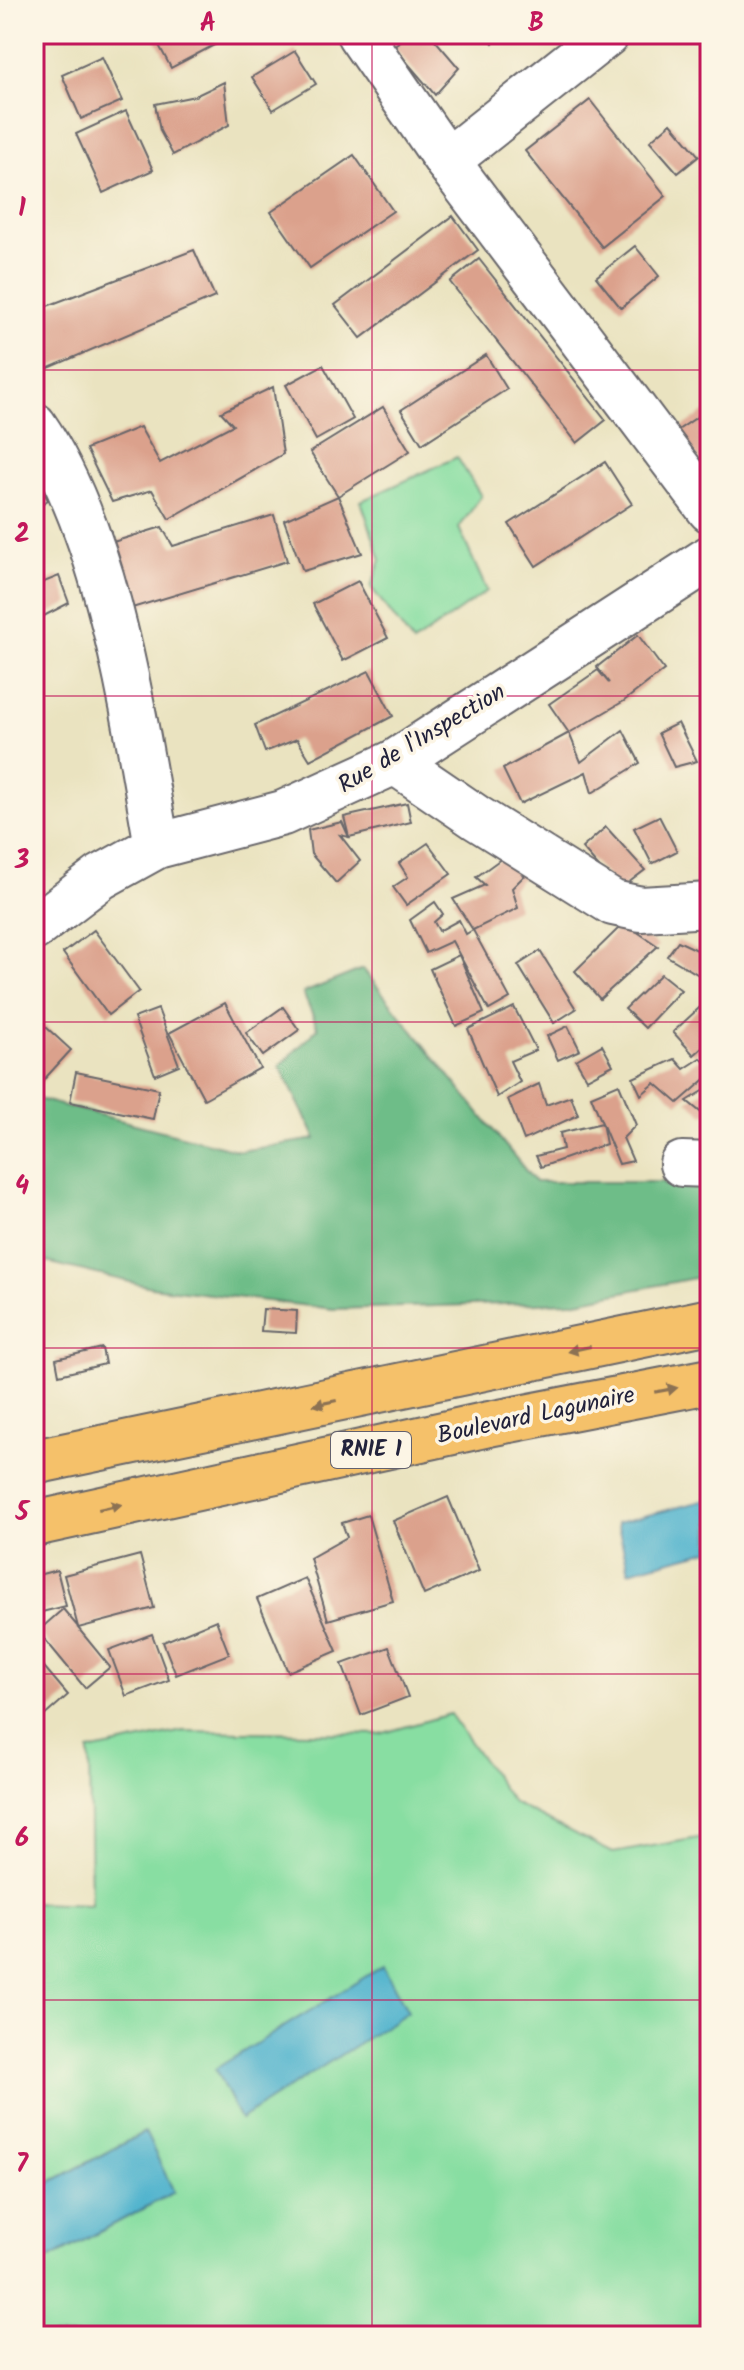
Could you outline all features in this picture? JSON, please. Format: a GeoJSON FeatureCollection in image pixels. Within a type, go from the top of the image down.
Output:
{"type":"FeatureCollection","features":[{"type":"Feature","properties":{"kind":"highway","name":"RNIE 1"},"geometry":{"type":"LineString","coordinates":[[34,1462],[710,1321]]}},
{"type":"Feature","properties":{"kind":"highway","name":"Boulevard Lagunaire"},"geometry":{"type":"LineString","coordinates":[[34,1524],[474,1428],[710,1381]]}},
{"type":"Feature","properties":{"kind":"street"},"geometry":{"type":"LineString","coordinates":[[359,34],[447,161],[710,510]]}},
{"type":"Feature","properties":{"kind":"street"},"geometry":{"type":"LineString","coordinates":[[447,161],[607,34]]}},
{"type":"Feature","properties":{"kind":"street"},"geometry":{"type":"LineString","coordinates":[[34,425],[79,514],[115,632],[157,846]]}},
{"type":"Feature","properties":{"kind":"street","name":"Rue de l'Inspection"},"geometry":{"type":"LineString","coordinates":[[34,928],[101,877],[157,846],[283,813],[395,762],[710,558]]}},
{"type":"Feature","properties":{"kind":"street"},"geometry":{"type":"LineString","coordinates":[[395,762],[477,818],[613,903],[641,909],[710,905]]}},
{"type":"Feature","properties":{"kind":"green space"},"geometry":{"type":"Polygon","coordinates":[[[457,457],[481,496],[459,528],[487,591],[413,643],[371,587],[381,560],[361,501],[457,457]]]}},
{"type":"Feature","properties":{"kind":"green space"},"geometry":{"type":"Polygon","coordinates":[[[363,969],[535,1182],[710,1182],[710,1275],[572,1302],[333,1309],[151,1287],[34,1259],[34,1098],[240,1151],[316,1139],[280,1066],[318,1028],[303,993],[363,969]]]}},
{"type":"Feature","properties":{"kind":"green space"},"geometry":{"type":"Polygon","coordinates":[[[450,1714],[513,1803],[613,1853],[710,1836],[710,2322],[695,2336],[34,2336],[34,2267],[174,2192],[144,2132],[34,2191],[34,1903],[91,1905],[89,1751],[183,1731],[380,1734],[450,1714]]]}},
{"type":"Feature","properties":{"kind":"water"},"geometry":{"type":"Polygon","coordinates":[[[710,1499],[710,1550],[629,1571],[617,1523],[710,1499]]]}},
{"type":"Feature","properties":{"kind":"water"},"geometry":{"type":"Polygon","coordinates":[[[383,1966],[408,2012],[240,2119],[215,2069],[383,1966]]]}},
{"type":"Feature","properties":{"kind":"water"},"geometry":{"type":"Polygon","coordinates":[[[145,2132],[174,2192],[34,2267],[34,2191],[145,2132]]]}},
{"type":"Feature","properties":{"kind":"building"},"geometry":{"type":"Polygon","coordinates":[[[153,34],[235,34],[171,68],[153,34]]]}},
{"type":"Feature","properties":{"kind":"building"},"geometry":{"type":"Polygon","coordinates":[[[411,34],[430,34],[459,68],[435,95],[393,46],[411,34]]]}},
{"type":"Feature","properties":{"kind":"building"},"geometry":{"type":"Polygon","coordinates":[[[486,34],[502,34],[493,43],[486,34]]]}},
{"type":"Feature","properties":{"kind":"building"},"geometry":{"type":"Polygon","coordinates":[[[295,51],[316,84],[273,110],[252,77],[295,51]]]}},
{"type":"Feature","properties":{"kind":"building"},"geometry":{"type":"Polygon","coordinates":[[[102,57],[122,101],[81,119],[62,75],[102,57]]]}},
{"type":"Feature","properties":{"kind":"building"},"geometry":{"type":"Polygon","coordinates":[[[224,82],[229,125],[173,155],[160,131],[155,104],[195,96],[224,82]]]}},
{"type":"Feature","properties":{"kind":"building"},"geometry":{"type":"Polygon","coordinates":[[[590,100],[666,196],[602,247],[525,151],[590,100]]]}},
{"type":"Feature","properties":{"kind":"building"},"geometry":{"type":"Polygon","coordinates":[[[126,111],[153,170],[103,193],[76,134],[126,111]]]}},
{"type":"Feature","properties":{"kind":"building"},"geometry":{"type":"Polygon","coordinates":[[[671,123],[699,156],[678,173],[650,141],[671,123]]]}},
{"type":"Feature","properties":{"kind":"building"},"geometry":{"type":"Polygon","coordinates":[[[354,155],[393,211],[310,268],[271,212],[354,155]]]}},
{"type":"Feature","properties":{"kind":"building"},"geometry":{"type":"Polygon","coordinates":[[[453,216],[478,250],[361,338],[335,305],[453,216]]]}},
{"type":"Feature","properties":{"kind":"building"},"geometry":{"type":"Polygon","coordinates":[[[635,246],[659,276],[621,308],[596,277],[635,246]]]}},
{"type":"Feature","properties":{"kind":"building"},"geometry":{"type":"Polygon","coordinates":[[[194,250],[215,297],[42,371],[34,348],[34,311],[194,250]]]}},
{"type":"Feature","properties":{"kind":"building"},"geometry":{"type":"Polygon","coordinates":[[[479,259],[606,420],[577,443],[450,282],[479,259]]]}},
{"type":"Feature","properties":{"kind":"building"},"geometry":{"type":"Polygon","coordinates":[[[486,355],[507,389],[422,444],[401,410],[486,355]]]}},
{"type":"Feature","properties":{"kind":"building"},"geometry":{"type":"Polygon","coordinates":[[[323,365],[353,419],[316,440],[286,385],[323,365]]]}},
{"type":"Feature","properties":{"kind":"building"},"geometry":{"type":"Polygon","coordinates":[[[273,387],[283,454],[169,519],[152,490],[112,502],[86,449],[140,427],[160,463],[233,425],[221,412],[273,387]]]}},
{"type":"Feature","properties":{"kind":"building"},"geometry":{"type":"Polygon","coordinates":[[[383,407],[410,451],[338,496],[310,452],[383,407]]]}},
{"type":"Feature","properties":{"kind":"building"},"geometry":{"type":"Polygon","coordinates":[[[706,411],[710,417],[710,475],[678,430],[706,411]]]}},
{"type":"Feature","properties":{"kind":"building"},"geometry":{"type":"Polygon","coordinates":[[[605,462],[632,504],[536,566],[509,524],[605,462]]]}},
{"type":"Feature","properties":{"kind":"building"},"geometry":{"type":"Polygon","coordinates":[[[34,477],[48,500],[34,509],[34,477]]]}},
{"type":"Feature","properties":{"kind":"building"},"geometry":{"type":"Polygon","coordinates":[[[338,496],[362,553],[303,571],[284,520],[338,496]]]}},
{"type":"Feature","properties":{"kind":"building"},"geometry":{"type":"Polygon","coordinates":[[[274,515],[287,561],[132,608],[113,542],[162,527],[173,546],[274,515]]]}},
{"type":"Feature","properties":{"kind":"building"},"geometry":{"type":"Polygon","coordinates":[[[59,576],[69,603],[34,621],[34,586],[59,576]]]}},
{"type":"Feature","properties":{"kind":"building"},"geometry":{"type":"Polygon","coordinates":[[[358,581],[388,638],[343,661],[313,604],[358,581]]]}},
{"type":"Feature","properties":{"kind":"building"},"geometry":{"type":"Polygon","coordinates":[[[638,635],[664,670],[624,701],[569,733],[549,704],[598,670],[609,683],[597,667],[638,635]]]}},
{"type":"Feature","properties":{"kind":"building"},"geometry":{"type":"Polygon","coordinates":[[[369,671],[393,716],[310,760],[297,739],[265,752],[255,725],[369,671]]]}},
{"type":"Feature","properties":{"kind":"building"},"geometry":{"type":"Polygon","coordinates":[[[678,723],[697,761],[674,767],[658,733],[678,723]]]}},
{"type":"Feature","properties":{"kind":"building"},"geometry":{"type":"Polygon","coordinates":[[[623,730],[640,763],[592,793],[586,772],[520,804],[503,769],[569,733],[581,762],[623,730]]]}},
{"type":"Feature","properties":{"kind":"building"},"geometry":{"type":"Polygon","coordinates":[[[407,803],[411,822],[349,837],[344,817],[407,803]]]}},
{"type":"Feature","properties":{"kind":"building"},"geometry":{"type":"Polygon","coordinates":[[[659,816],[677,851],[652,864],[634,828],[659,816]]]}},
{"type":"Feature","properties":{"kind":"building"},"geometry":{"type":"Polygon","coordinates":[[[342,822],[349,837],[340,835],[360,861],[336,883],[311,854],[308,830],[342,822]]]}},
{"type":"Feature","properties":{"kind":"building"},"geometry":{"type":"Polygon","coordinates":[[[606,827],[645,870],[619,890],[582,848],[606,827]]]}},
{"type":"Feature","properties":{"kind":"building"},"geometry":{"type":"Polygon","coordinates":[[[428,843],[451,874],[406,905],[393,887],[408,877],[399,863],[428,843]]]}},
{"type":"Feature","properties":{"kind":"building"},"geometry":{"type":"Polygon","coordinates":[[[509,853],[527,873],[512,888],[518,908],[473,930],[453,899],[485,885],[476,877],[509,853]]]}},
{"type":"Feature","properties":{"kind":"building"},"geometry":{"type":"Polygon","coordinates":[[[435,902],[443,914],[434,922],[439,931],[459,920],[466,934],[473,930],[510,998],[489,1010],[452,941],[426,953],[410,920],[435,902]]]}},
{"type":"Feature","properties":{"kind":"building"},"geometry":{"type":"Polygon","coordinates":[[[624,923],[658,946],[600,999],[575,971],[624,923]]]}},
{"type":"Feature","properties":{"kind":"building"},"geometry":{"type":"Polygon","coordinates":[[[94,930],[139,991],[108,1015],[63,953],[94,930]]]}},
{"type":"Feature","properties":{"kind":"building"},"geometry":{"type":"Polygon","coordinates":[[[678,941],[708,955],[699,975],[667,956],[678,941]]]}},
{"type":"Feature","properties":{"kind":"building"},"geometry":{"type":"Polygon","coordinates":[[[540,951],[576,1009],[554,1023],[518,965],[540,951]]]}},
{"type":"Feature","properties":{"kind":"building"},"geometry":{"type":"Polygon","coordinates":[[[459,955],[484,1013],[456,1026],[430,969],[459,955]]]}},
{"type":"Feature","properties":{"kind":"building"},"geometry":{"type":"Polygon","coordinates":[[[661,974],[681,990],[645,1028],[625,1009],[661,974]]]}},
{"type":"Feature","properties":{"kind":"building"},"geometry":{"type":"Polygon","coordinates":[[[710,998],[710,1041],[694,1055],[673,1032],[710,998]]]}},
{"type":"Feature","properties":{"kind":"building"},"geometry":{"type":"Polygon","coordinates":[[[225,1003],[260,1068],[204,1099],[169,1033],[225,1003]]]}},
{"type":"Feature","properties":{"kind":"building"},"geometry":{"type":"Polygon","coordinates":[[[283,1007],[299,1030],[263,1056],[246,1033],[283,1007]]]}},
{"type":"Feature","properties":{"kind":"building"},"geometry":{"type":"Polygon","coordinates":[[[514,1007],[536,1050],[510,1061],[520,1082],[497,1097],[468,1029],[514,1007]]]}},
{"type":"Feature","properties":{"kind":"building"},"geometry":{"type":"Polygon","coordinates":[[[158,1009],[179,1065],[155,1075],[134,1018],[158,1009]]]}},
{"type":"Feature","properties":{"kind":"building"},"geometry":{"type":"Polygon","coordinates":[[[34,1016],[71,1050],[38,1086],[34,1082],[34,1016]]]}},
{"type":"Feature","properties":{"kind":"building"},"geometry":{"type":"Polygon","coordinates":[[[568,1026],[580,1050],[558,1060],[547,1036],[568,1026]]]}},
{"type":"Feature","properties":{"kind":"building"},"geometry":{"type":"Polygon","coordinates":[[[602,1045],[613,1065],[587,1079],[576,1060],[602,1045]]]}},
{"type":"Feature","properties":{"kind":"building"},"geometry":{"type":"Polygon","coordinates":[[[701,1058],[710,1068],[710,1075],[678,1103],[655,1083],[641,1095],[633,1078],[675,1059],[684,1069],[701,1058]]]}},
{"type":"Feature","properties":{"kind":"building"},"geometry":{"type":"Polygon","coordinates":[[[76,1072],[159,1089],[153,1119],[70,1102],[76,1072]]]}},
{"type":"Feature","properties":{"kind":"building"},"geometry":{"type":"Polygon","coordinates":[[[539,1084],[546,1105],[571,1096],[578,1115],[524,1140],[508,1099],[539,1084]]]}},
{"type":"Feature","properties":{"kind":"building"},"geometry":{"type":"Polygon","coordinates":[[[619,1084],[636,1125],[623,1138],[633,1161],[619,1164],[591,1096],[619,1084]]]}},
{"type":"Feature","properties":{"kind":"building"},"geometry":{"type":"Polygon","coordinates":[[[710,1087],[710,1112],[704,1115],[687,1101],[710,1087]]]}},
{"type":"Feature","properties":{"kind":"building"},"geometry":{"type":"Polygon","coordinates":[[[602,1123],[606,1144],[541,1167],[536,1156],[563,1149],[560,1133],[602,1123]]]}},
{"type":"Feature","properties":{"kind":"building"},"geometry":{"type":"Polygon","coordinates":[[[263,1309],[297,1311],[296,1333],[261,1331],[263,1309]]]}},
{"type":"Feature","properties":{"kind":"building"},"geometry":{"type":"Polygon","coordinates":[[[102,1348],[105,1364],[59,1375],[56,1359],[102,1348]]]}},
{"type":"Feature","properties":{"kind":"building"},"geometry":{"type":"Polygon","coordinates":[[[448,1497],[479,1571],[424,1595],[393,1521],[448,1497]]]}},
{"type":"Feature","properties":{"kind":"building"},"geometry":{"type":"Polygon","coordinates":[[[368,1515],[393,1601],[328,1620],[310,1558],[347,1537],[342,1523],[368,1515]]]}},
{"type":"Feature","properties":{"kind":"building"},"geometry":{"type":"Polygon","coordinates":[[[140,1555],[154,1608],[78,1628],[110,1667],[85,1688],[38,1631],[63,1609],[78,1627],[64,1575],[140,1555]]]}},
{"type":"Feature","properties":{"kind":"building"},"geometry":{"type":"Polygon","coordinates":[[[57,1570],[66,1606],[34,1614],[34,1576],[57,1570]]]}},
{"type":"Feature","properties":{"kind":"building"},"geometry":{"type":"Polygon","coordinates":[[[305,1578],[337,1651],[288,1672],[257,1599],[305,1578]]]}},
{"type":"Feature","properties":{"kind":"building"},"geometry":{"type":"Polygon","coordinates":[[[216,1620],[229,1654],[176,1675],[163,1642],[216,1620]]]}},
{"type":"Feature","properties":{"kind":"building"},"geometry":{"type":"Polygon","coordinates":[[[152,1634],[169,1680],[126,1696],[109,1650],[152,1634]]]}},
{"type":"Feature","properties":{"kind":"building"},"geometry":{"type":"Polygon","coordinates":[[[389,1647],[408,1697],[361,1715],[342,1664],[389,1647]]]}},
{"type":"Feature","properties":{"kind":"building"},"geometry":{"type":"Polygon","coordinates":[[[34,1655],[68,1695],[34,1725],[34,1655]]]}}]}
